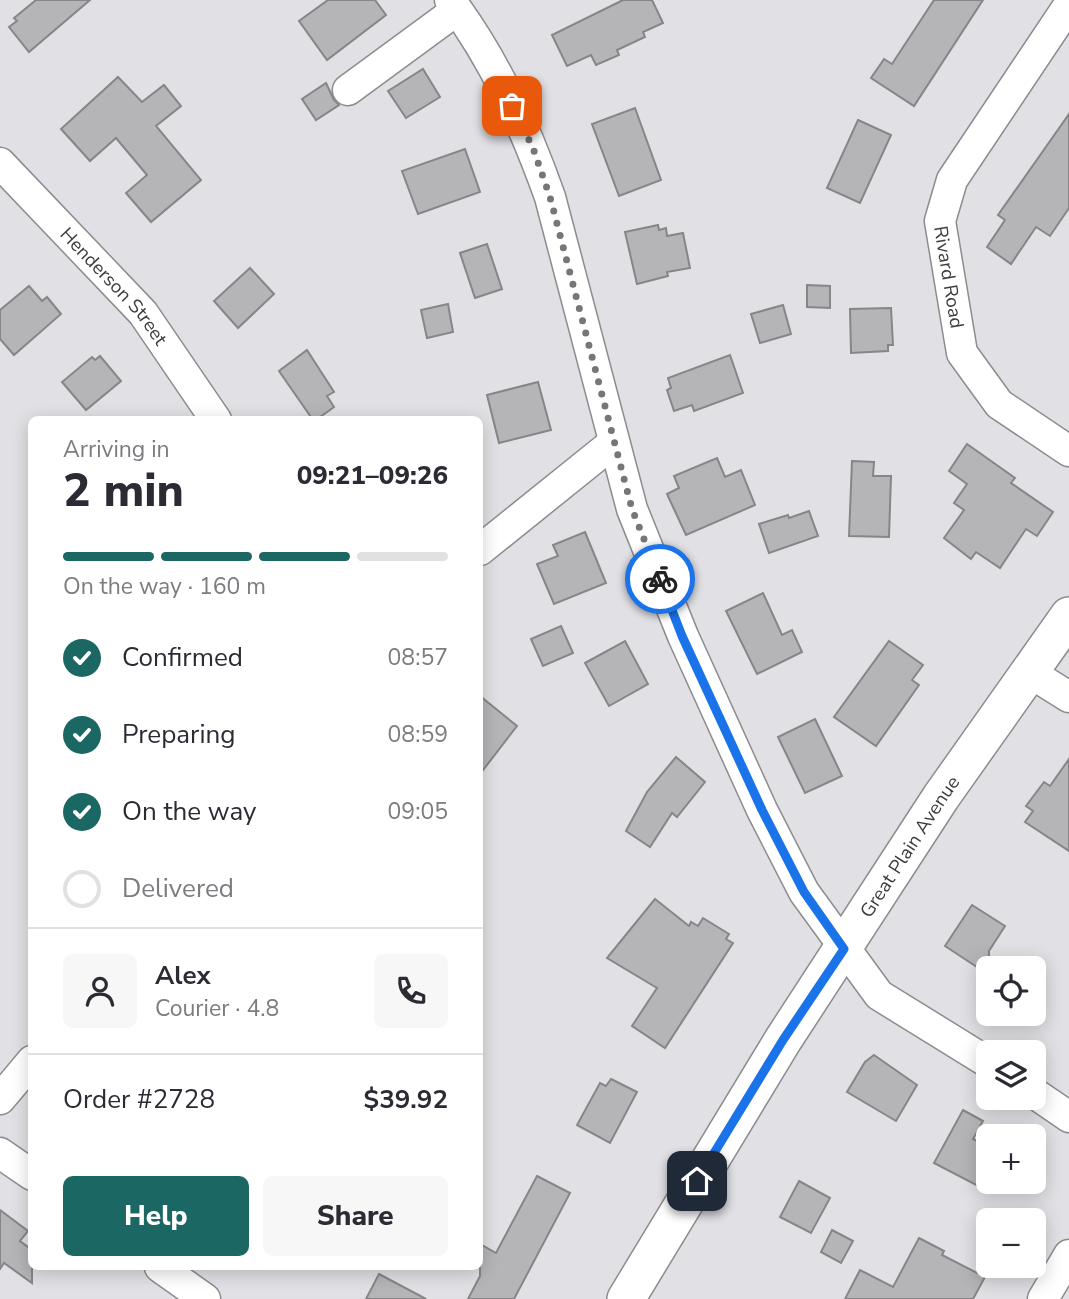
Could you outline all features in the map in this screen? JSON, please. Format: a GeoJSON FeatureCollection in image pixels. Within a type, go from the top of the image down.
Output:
{"type":"FeatureCollection","features":[{"type":"Feature","properties":{"kind":"main road","name":"Great Plain Avenue"},"geometry":{"type":"LineString","coordinates":[[626,1299],[783,1040],[941,797],[1069,616]]}},
{"type":"Feature","properties":{"kind":"street"},"geometry":{"type":"LineString","coordinates":[[348,90],[454,5],[492,63],[533,148],[550,197],[632,509],[682,636],[762,810],[804,892],[878,995],[976,1055]]}},
{"type":"Feature","properties":{"kind":"street","name":"Rivard Road"},"geometry":{"type":"LineString","coordinates":[[1069,5],[952,180],[940,221],[962,353],[999,404],[1069,452]]}},
{"type":"Feature","properties":{"kind":"street","name":"Henderson Street"},"geometry":{"type":"LineString","coordinates":[[0,163],[143,313],[213,416]]}},
{"type":"Feature","properties":{"kind":"street"},"geometry":{"type":"LineString","coordinates":[[483,548],[613,443]]}},
{"type":"Feature","properties":{"kind":"street"},"geometry":{"type":"LineString","coordinates":[[1029,672],[1069,698]]}},
{"type":"Feature","properties":{"kind":"street"},"geometry":{"type":"LineString","coordinates":[[0,1099],[28,1066]]}},
{"type":"Feature","properties":{"kind":"street"},"geometry":{"type":"LineString","coordinates":[[1046,1101],[1069,1116]]}},
{"type":"Feature","properties":{"kind":"street"},"geometry":{"type":"LineString","coordinates":[[0,1153],[28,1172]]}},
{"type":"Feature","properties":{"kind":"street"},"geometry":{"type":"LineString","coordinates":[[1043,1299],[1069,1255]]}},
{"type":"Feature","properties":{"kind":"street"},"geometry":{"type":"LineString","coordinates":[[164,1270],[205,1299]]}},
{"type":"Feature","properties":{"kind":"building"},"geometry":{"type":"Polygon","coordinates":[[[36,0],[90,0],[29,52],[9,27],[17,21],[14,18],[36,0]]]}},
{"type":"Feature","properties":{"kind":"building"},"geometry":{"type":"Polygon","coordinates":[[[328,0],[375,0],[386,15],[327,60],[299,21],[328,0]]]}},
{"type":"Feature","properties":{"kind":"building"},"geometry":{"type":"Polygon","coordinates":[[[623,0],[652,0],[663,23],[643,32],[645,37],[617,50],[619,55],[596,65],[591,55],[567,66],[552,35],[623,0]]]}},
{"type":"Feature","properties":{"kind":"building"},"geometry":{"type":"Polygon","coordinates":[[[934,0],[983,0],[914,106],[871,78],[884,59],[892,64],[934,0]]]}},
{"type":"Feature","properties":{"kind":"building"},"geometry":{"type":"Polygon","coordinates":[[[423,69],[440,97],[406,118],[388,91],[423,69]]]}},
{"type":"Feature","properties":{"kind":"building"},"geometry":{"type":"Polygon","coordinates":[[[118,77],[142,102],[164,85],[181,106],[156,126],[201,180],[151,222],[126,193],[147,175],[116,138],[90,161],[61,129],[118,77]]]}},
{"type":"Feature","properties":{"kind":"building"},"geometry":{"type":"Polygon","coordinates":[[[326,83],[339,105],[316,120],[302,99],[326,83]]]}},
{"type":"Feature","properties":{"kind":"building"},"geometry":{"type":"Polygon","coordinates":[[[635,108],[661,180],[619,196],[592,124],[635,108]]]}},
{"type":"Feature","properties":{"kind":"building"},"geometry":{"type":"Polygon","coordinates":[[[1069,114],[1069,208],[1050,236],[1036,227],[1011,264],[987,247],[1005,220],[998,215],[1069,114]]]}},
{"type":"Feature","properties":{"kind":"building"},"geometry":{"type":"Polygon","coordinates":[[[858,120],[891,135],[860,203],[827,188],[858,120]]]}},
{"type":"Feature","properties":{"kind":"building"},"geometry":{"type":"Polygon","coordinates":[[[465,149],[480,192],[418,214],[402,171],[465,149]]]}},
{"type":"Feature","properties":{"kind":"building"},"geometry":{"type":"Polygon","coordinates":[[[658,225],[659,230],[666,228],[667,236],[683,233],[690,268],[667,272],[668,276],[637,284],[625,232],[658,225]]]}},
{"type":"Feature","properties":{"kind":"building"},"geometry":{"type":"Polygon","coordinates":[[[487,244],[502,289],[475,298],[460,253],[487,244]]]}},
{"type":"Feature","properties":{"kind":"building"},"geometry":{"type":"Polygon","coordinates":[[[250,268],[274,294],[238,328],[214,301],[250,268]]]}},
{"type":"Feature","properties":{"kind":"building"},"geometry":{"type":"Polygon","coordinates":[[[807,285],[830,286],[830,308],[807,307],[807,285]]]}},
{"type":"Feature","properties":{"kind":"building"},"geometry":{"type":"Polygon","coordinates":[[[29,286],[42,301],[47,297],[61,314],[14,355],[0,339],[0,310],[29,286]]]}},
{"type":"Feature","properties":{"kind":"building"},"geometry":{"type":"Polygon","coordinates":[[[448,304],[453,332],[427,338],[421,310],[448,304]]]}},
{"type":"Feature","properties":{"kind":"building"},"geometry":{"type":"Polygon","coordinates":[[[783,305],[791,334],[760,343],[751,314],[783,305]]]}},
{"type":"Feature","properties":{"kind":"building"},"geometry":{"type":"Polygon","coordinates":[[[891,308],[893,345],[888,345],[888,351],[851,353],[850,309],[891,308]]]}},
{"type":"Feature","properties":{"kind":"building"},"geometry":{"type":"Polygon","coordinates":[[[307,350],[334,392],[327,396],[334,407],[322,416],[310,416],[279,371],[307,350]]]}},
{"type":"Feature","properties":{"kind":"building"},"geometry":{"type":"Polygon","coordinates":[[[730,355],[743,393],[694,411],[692,405],[674,411],[667,390],[671,388],[668,378],[730,355]]]}},
{"type":"Feature","properties":{"kind":"building"},"geometry":{"type":"Polygon","coordinates":[[[100,356],[121,381],[86,410],[62,382],[92,357],[95,360],[100,356]]]}},
{"type":"Feature","properties":{"kind":"building"},"geometry":{"type":"Polygon","coordinates":[[[538,382],[551,430],[499,443],[487,395],[538,382]]]}},
{"type":"Feature","properties":{"kind":"building"},"geometry":{"type":"Polygon","coordinates":[[[967,444],[1015,478],[1011,483],[1053,512],[1037,536],[1026,529],[1000,568],[976,552],[971,559],[944,538],[964,510],[954,503],[967,484],[949,471],[967,444]]]}},
{"type":"Feature","properties":{"kind":"building"},"geometry":{"type":"Polygon","coordinates":[[[717,458],[725,477],[741,470],[755,505],[686,535],[667,494],[679,488],[674,476],[717,458]]]}},
{"type":"Feature","properties":{"kind":"building"},"geometry":{"type":"Polygon","coordinates":[[[852,461],[874,462],[873,476],[891,476],[889,537],[849,536],[852,461]]]}},
{"type":"Feature","properties":{"kind":"building"},"geometry":{"type":"Polygon","coordinates":[[[809,511],[818,536],[769,553],[759,524],[809,511]]]}},
{"type":"Feature","properties":{"kind":"building"},"geometry":{"type":"Polygon","coordinates":[[[585,532],[606,583],[554,604],[537,564],[558,556],[553,545],[585,532]]]}},
{"type":"Feature","properties":{"kind":"building"},"geometry":{"type":"Polygon","coordinates":[[[763,593],[782,635],[792,630],[802,652],[757,674],[726,611],[763,593]]]}},
{"type":"Feature","properties":{"kind":"building"},"geometry":{"type":"Polygon","coordinates":[[[561,626],[573,653],[543,666],[531,639],[561,626]]]}},
{"type":"Feature","properties":{"kind":"building"},"geometry":{"type":"Polygon","coordinates":[[[625,641],[648,684],[609,706],[585,663],[625,641]]]}},
{"type":"Feature","properties":{"kind":"building"},"geometry":{"type":"Polygon","coordinates":[[[889,641],[923,665],[912,680],[919,685],[876,746],[834,717],[889,641]]]}},
{"type":"Feature","properties":{"kind":"building"},"geometry":{"type":"Polygon","coordinates":[[[483,698],[517,726],[483,770],[483,698]]]}},
{"type":"Feature","properties":{"kind":"building"},"geometry":{"type":"Polygon","coordinates":[[[815,719],[842,776],[805,793],[778,737],[815,719]]]}},
{"type":"Feature","properties":{"kind":"building"},"geometry":{"type":"Polygon","coordinates":[[[676,757],[705,782],[677,817],[672,813],[650,847],[626,831],[647,792],[676,757]]]}},
{"type":"Feature","properties":{"kind":"building"},"geometry":{"type":"Polygon","coordinates":[[[1069,759],[1069,851],[1025,822],[1033,811],[1026,806],[1044,782],[1050,786],[1069,759]]]}},
{"type":"Feature","properties":{"kind":"building"},"geometry":{"type":"Polygon","coordinates":[[[655,899],[689,926],[691,922],[698,926],[703,918],[729,934],[726,939],[733,943],[665,1048],[632,1026],[657,988],[607,958],[655,899]]]}},
{"type":"Feature","properties":{"kind":"building"},"geometry":{"type":"Polygon","coordinates":[[[972,905],[1005,926],[989,951],[989,956],[976,956],[976,966],[945,946],[972,905]]]}},
{"type":"Feature","properties":{"kind":"building"},"geometry":{"type":"Polygon","coordinates":[[[874,1055],[917,1085],[896,1121],[847,1092],[865,1062],[874,1055]]]}},
{"type":"Feature","properties":{"kind":"building"},"geometry":{"type":"Polygon","coordinates":[[[611,1079],[637,1092],[610,1143],[577,1125],[600,1083],[606,1086],[611,1079]]]}},
{"type":"Feature","properties":{"kind":"building"},"geometry":{"type":"Polygon","coordinates":[[[963,1110],[983,1121],[981,1124],[976,1124],[973,1139],[976,1140],[976,1185],[934,1163],[963,1110]]]}},
{"type":"Feature","properties":{"kind":"building"},"geometry":{"type":"Polygon","coordinates":[[[537,1176],[570,1193],[514,1299],[468,1299],[480,1276],[480,1270],[483,1270],[483,1246],[496,1253],[537,1176]]]}},
{"type":"Feature","properties":{"kind":"building"},"geometry":{"type":"Polygon","coordinates":[[[799,1181],[830,1198],[811,1233],[780,1217],[799,1181]]]}},
{"type":"Feature","properties":{"kind":"building"},"geometry":{"type":"Polygon","coordinates":[[[0,1210],[28,1231],[20,1241],[28,1247],[28,1270],[32,1270],[32,1283],[4,1263],[0,1269],[0,1210]]]}},
{"type":"Feature","properties":{"kind":"building"},"geometry":{"type":"Polygon","coordinates":[[[832,1230],[853,1241],[841,1263],[821,1252],[832,1230]]]}},
{"type":"Feature","properties":{"kind":"building"},"geometry":{"type":"Polygon","coordinates":[[[919,1238],[944,1251],[942,1255],[976,1272],[976,1278],[984,1278],[973,1299],[845,1299],[860,1270],[893,1287],[919,1238]]]}},
{"type":"Feature","properties":{"kind":"building"},"geometry":{"type":"Polygon","coordinates":[[[379,1274],[426,1299],[366,1299],[379,1274]]]}},
{"type":"Feature","properties":{"kind":"way so far"},"geometry":{"type":"LineString","coordinates":[[512,106],[533,148],[550,197],[632,509],[660,579]]}},
{"type":"Feature","properties":{"kind":"route"},"geometry":{"type":"LineString","coordinates":[[660,579],[682,636],[762,810],[804,892],[844,949],[783,1040],[697,1181]]}}]}
